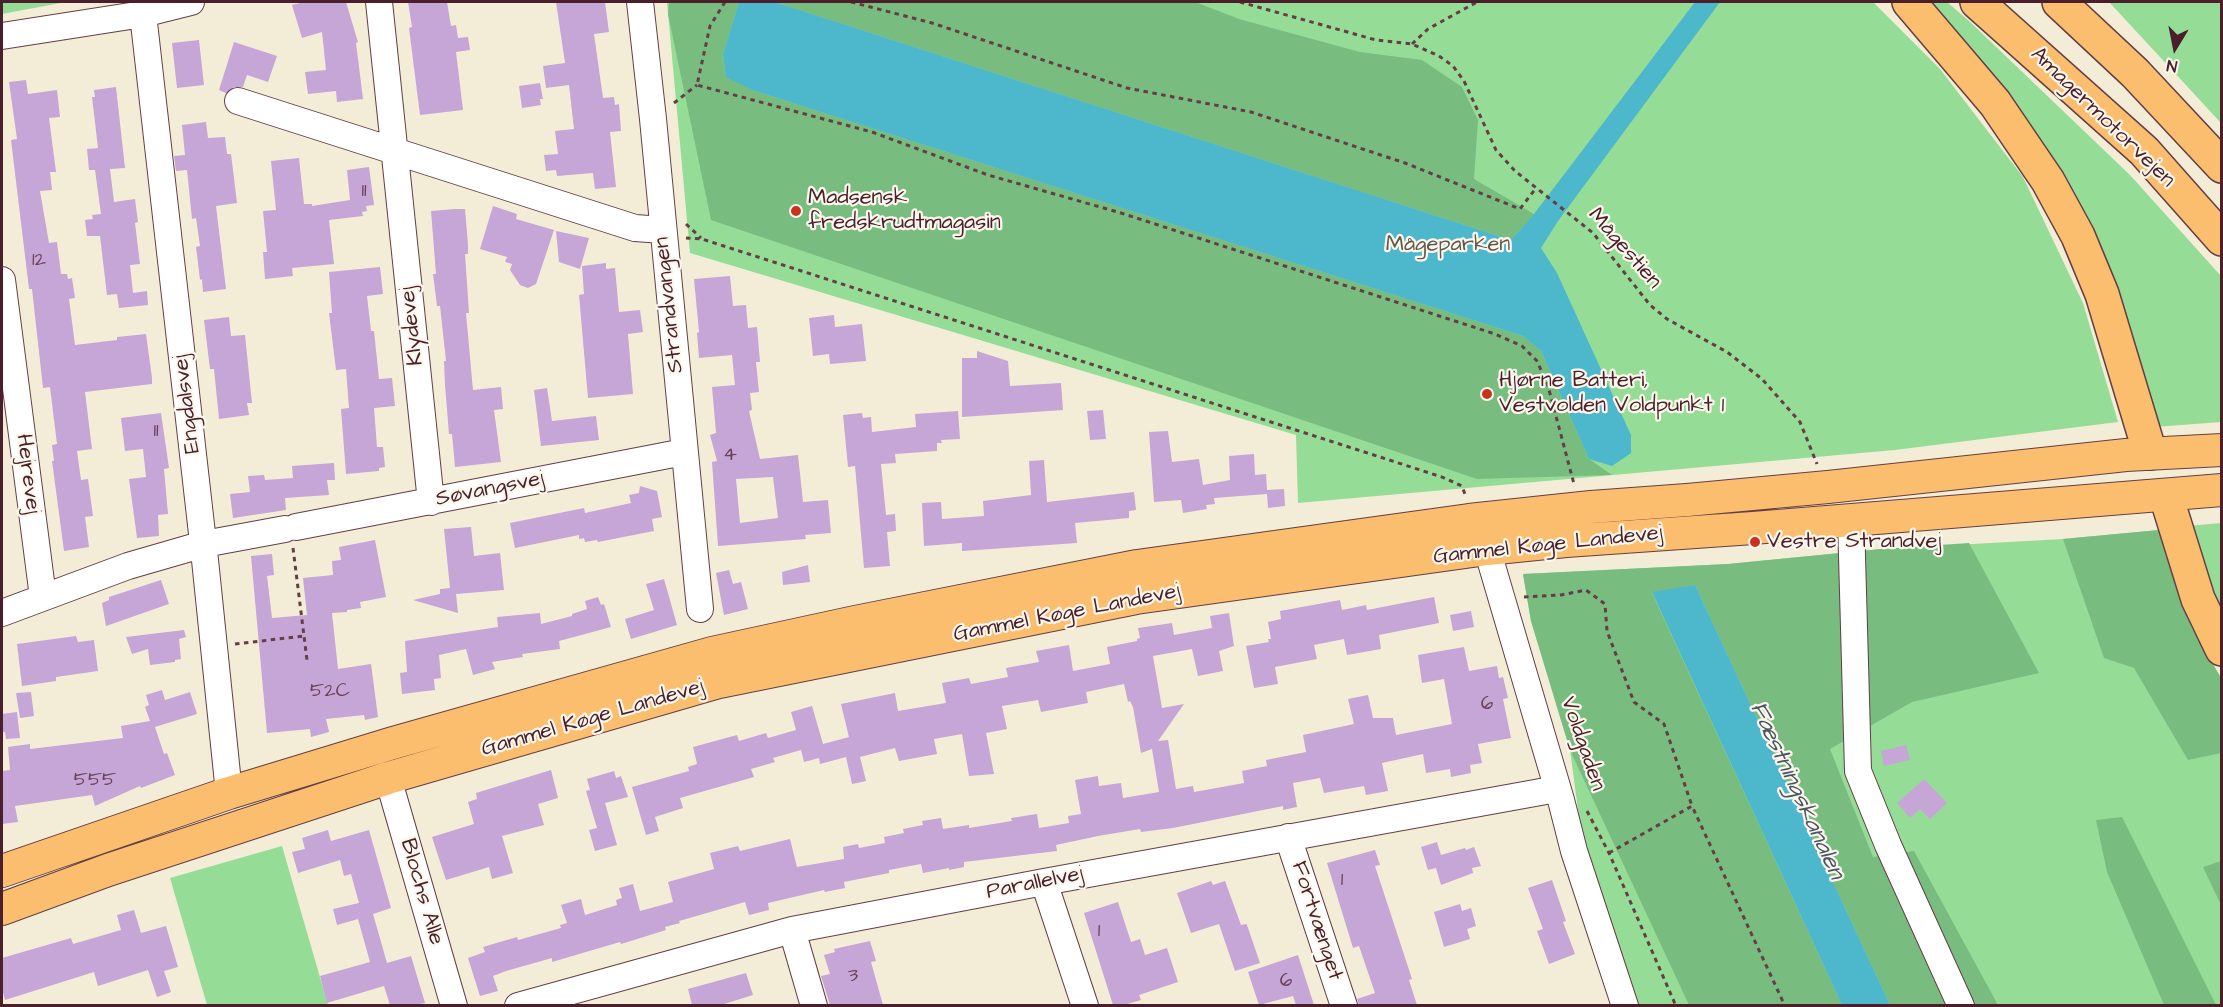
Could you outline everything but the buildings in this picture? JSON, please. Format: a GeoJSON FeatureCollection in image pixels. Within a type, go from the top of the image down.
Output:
{"type":"FeatureCollection","features":[{"type":"Feature","properties":{"kind":"highway"},"geometry":{"type":"LineString","coordinates":[[1909,2],[1995,103],[2048,181],[2078,236],[2102,294],[2150,453]]}},
{"type":"Feature","properties":{"kind":"highway","name":"Amagermotorvejen"},"geometry":{"type":"LineString","coordinates":[[1977,2],[2145,151],[2222,239]]}},
{"type":"Feature","properties":{"kind":"highway"},"geometry":{"type":"LineString","coordinates":[[2060,2],[2135,73],[2222,166]]}},
{"type":"Feature","properties":{"kind":"highway"},"geometry":{"type":"LineString","coordinates":[[2166,496],[2198,598],[2222,649]]}},
{"type":"Feature","properties":{"kind":"main road","name":"Gammel Køge Landevej"},"geometry":{"type":"LineString","coordinates":[[2,871],[229,793],[393,743],[712,653],[1137,566],[1469,520],[1828,487],[2150,453],[2222,450]]}},
{"type":"Feature","properties":{"kind":"main road"},"geometry":{"type":"LineString","coordinates":[[2150,453],[2166,496]]}},
{"type":"Feature","properties":{"kind":"main road","name":"Gammel Køge Landevej"},"geometry":{"type":"LineString","coordinates":[[2,909],[108,870],[388,778],[719,682],[1136,598],[1487,549],[1573,540],[2222,490]]}},
{"type":"Feature","properties":{"kind":"street"},"geometry":{"type":"LineString","coordinates":[[2,36],[143,14],[191,2]]}},
{"type":"Feature","properties":{"kind":"street","name":"Klydevej"},"geometry":{"type":"LineString","coordinates":[[379,2],[431,502]]}},
{"type":"Feature","properties":{"kind":"street","name":"Strandvangen"},"geometry":{"type":"LineString","coordinates":[[640,2],[700,609]]}},
{"type":"Feature","properties":{"kind":"street","name":"Engdalsvej"},"geometry":{"type":"LineString","coordinates":[[143,14],[204,544],[229,793]]}},
{"type":"Feature","properties":{"kind":"street"},"geometry":{"type":"LineString","coordinates":[[238,101],[635,228],[663,233]]}},
{"type":"Feature","properties":{"kind":"street","name":"Hejrevej"},"geometry":{"type":"LineString","coordinates":[[2,280],[43,597]]}},
{"type":"Feature","properties":{"kind":"street","name":"Søvangsvej"},"geometry":{"type":"LineString","coordinates":[[2,614],[128,566],[204,544],[291,532],[684,452]]}},
{"type":"Feature","properties":{"kind":"street"},"geometry":{"type":"LineString","coordinates":[[1851,520],[1858,771],[1888,845],[1961,1005]]}},
{"type":"Feature","properties":{"kind":"street"},"geometry":{"type":"LineString","coordinates":[[1487,549],[1574,852],[1625,1005]]}},
{"type":"Feature","properties":{"kind":"street","name":"Blochs Alle"},"geometry":{"type":"LineString","coordinates":[[388,778],[454,1005]]}},
{"type":"Feature","properties":{"kind":"street","name":"Parallelvej"},"geometry":{"type":"LineString","coordinates":[[519,1005],[571,998],[792,930],[1557,789]]}},
{"type":"Feature","properties":{"kind":"street","name":"Fortvænget"},"geometry":{"type":"LineString","coordinates":[[1288,837],[1344,1005]]}},
{"type":"Feature","properties":{"kind":"street"},"geometry":{"type":"LineString","coordinates":[[1044,882],[1085,1005]]}},
{"type":"Feature","properties":{"kind":"street"},"geometry":{"type":"LineString","coordinates":[[792,930],[814,1005]]}},
{"type":"Feature","properties":{"kind":"path"},"geometry":{"type":"LineString","coordinates":[[673,104],[697,85],[710,26],[725,2]]}},
{"type":"Feature","properties":{"kind":"path"},"geometry":{"type":"LineString","coordinates":[[850,2],[932,23],[1127,88],[1251,112],[1405,163],[1520,209],[1538,189]]}},
{"type":"Feature","properties":{"kind":"path","name":"Mågestien"},"geometry":{"type":"LineString","coordinates":[[1240,2],[1376,40],[1412,45],[1439,56],[1453,66],[1464,81],[1496,150],[1515,171],[1593,232],[1650,305],[1688,332],[1727,352],[1762,379],[1800,422],[1819,468]]}},
{"type":"Feature","properties":{"kind":"path"},"geometry":{"type":"LineString","coordinates":[[1412,45],[1428,29],[1477,2]]}},
{"type":"Feature","properties":{"kind":"path"},"geometry":{"type":"LineString","coordinates":[[697,85],[872,132],[988,175],[1121,213],[1312,277],[1495,334],[1522,346],[1538,361],[1548,386],[1575,488]]}},
{"type":"Feature","properties":{"kind":"path"},"geometry":{"type":"LineString","coordinates":[[663,233],[702,239],[1442,477],[1462,486],[1467,499]]}},
{"type":"Feature","properties":{"kind":"path"},"geometry":{"type":"LineString","coordinates":[[291,532],[307,660]]}},
{"type":"Feature","properties":{"kind":"path"},"geometry":{"type":"LineString","coordinates":[[1516,598],[1562,595],[1586,590],[1605,604],[1607,631],[1634,702],[1664,724],[1692,806],[1785,1005]]}},
{"type":"Feature","properties":{"kind":"path"},"geometry":{"type":"LineString","coordinates":[[215,646],[304,636]]}},
{"type":"Feature","properties":{"kind":"path"},"geometry":{"type":"LineString","coordinates":[[1610,853],[1692,806]]}},
{"type":"Feature","properties":{"kind":"path","name":"Voldgaden"},"geometry":{"type":"LineString","coordinates":[[1585,807],[1610,853],[1676,1005]]}},
{"type":"Feature","properties":{"kind":"green space"},"geometry":{"type":"Polygon","coordinates":[[[2,2],[66,2],[2,14],[2,2]]]}},
{"type":"Feature","properties":{"kind":"green space","name":"Mågeparken"},"geometry":{"type":"Polygon","coordinates":[[[667,2],[1873,2],[1940,69],[2023,177],[2083,303],[2118,422],[1895,450],[1298,503],[1296,435],[690,253],[667,2]]]}},
{"type":"Feature","properties":{"kind":"green space"},"geometry":{"type":"Polygon","coordinates":[[[669,2],[739,2],[723,54],[726,76],[752,90],[1523,336],[1541,351],[1589,459],[1612,475],[1477,479],[711,220],[668,14],[669,2]]]}},
{"type":"Feature","properties":{"kind":"green space"},"geometry":{"type":"Polygon","coordinates":[[[775,2],[1195,2],[1239,19],[1360,52],[1422,60],[1462,87],[1478,120],[1474,179],[1534,214],[1511,240],[775,2]]]}},
{"type":"Feature","properties":{"kind":"green space"},"geometry":{"type":"Polygon","coordinates":[[[1920,2],[1947,2],[1968,20],[2130,175],[2221,276],[2221,422],[2155,427],[2104,272],[1920,2]]]}},
{"type":"Feature","properties":{"kind":"green space"},"geometry":{"type":"Polygon","coordinates":[[[2109,2],[2221,2],[2221,123],[2109,2]]]}},
{"type":"Feature","properties":{"kind":"green space"},"geometry":{"type":"Polygon","coordinates":[[[2221,523],[2221,622],[2188,526],[2221,523]]]}},
{"type":"Feature","properties":{"kind":"green space"},"geometry":{"type":"Polygon","coordinates":[[[2159,530],[2192,628],[2221,678],[2221,1005],[1635,1005],[1583,847],[1570,750],[1531,621],[1523,574],[1728,564],[1881,549],[2063,539],[2159,530]]]}},
{"type":"Feature","properties":{"kind":"green space"},"geometry":{"type":"Polygon","coordinates":[[[2159,530],[2192,628],[2221,678],[2221,753],[2188,760],[2134,668],[2104,658],[2063,539],[2159,530]]]}},
{"type":"Feature","properties":{"kind":"green space"},"geometry":{"type":"Polygon","coordinates":[[[1969,543],[2039,673],[1912,702],[1830,749],[1873,857],[1914,851],[1998,1005],[1890,1005],[1695,585],[1652,593],[1842,1005],[1689,1005],[1570,750],[1531,621],[1523,574],[1728,564],[1969,543]]]}},
{"type":"Feature","properties":{"kind":"green space"},"geometry":{"type":"Polygon","coordinates":[[[2122,817],[2216,1005],[2164,1005],[2107,872],[2096,820],[2122,817]]]}},
{"type":"Feature","properties":{"kind":"green space"},"geometry":{"type":"Polygon","coordinates":[[[282,846],[328,1005],[207,1005],[170,878],[282,846]]]}},
{"type":"Feature","properties":{"kind":"green space"},"geometry":{"type":"Polygon","coordinates":[[[2222,861],[2221,905],[2203,867],[2222,861]]]}},
{"type":"Feature","properties":{"kind":"water"},"geometry":{"type":"Polygon","coordinates":[[[739,2],[775,2],[1511,240],[1534,214],[1695,2],[1720,2],[1558,221],[1541,248],[1557,273],[1631,435],[1631,453],[1612,466],[1589,459],[1541,351],[1523,336],[752,90],[726,77],[723,54],[739,2]]]}},
{"type":"Feature","properties":{"kind":"water"},"geometry":{"type":"Polygon","coordinates":[[[1695,585],[1890,1005],[1842,1005],[1652,592],[1695,585]]]}},
{"type":"Feature","properties":{"kind":"place","name":"Madsensk fredskrudtmagasin"},"geometry":{"type":"Point","coordinates":[796,211]}},
{"type":"Feature","properties":{"kind":"place","name":"Hjørne Batteri, Vestvolden Voldpunkt 1"},"geometry":{"type":"Point","coordinates":[1487,394]}},
{"type":"Feature","properties":{"kind":"place","name":"Vestre Strandvej"},"geometry":{"type":"Point","coordinates":[1755,542]}},
{"type":"Feature","properties":{"kind":"water label","name":"Fæstningskanalen"},"geometry":{"type":"Point","coordinates":[1796,791]}}]}
